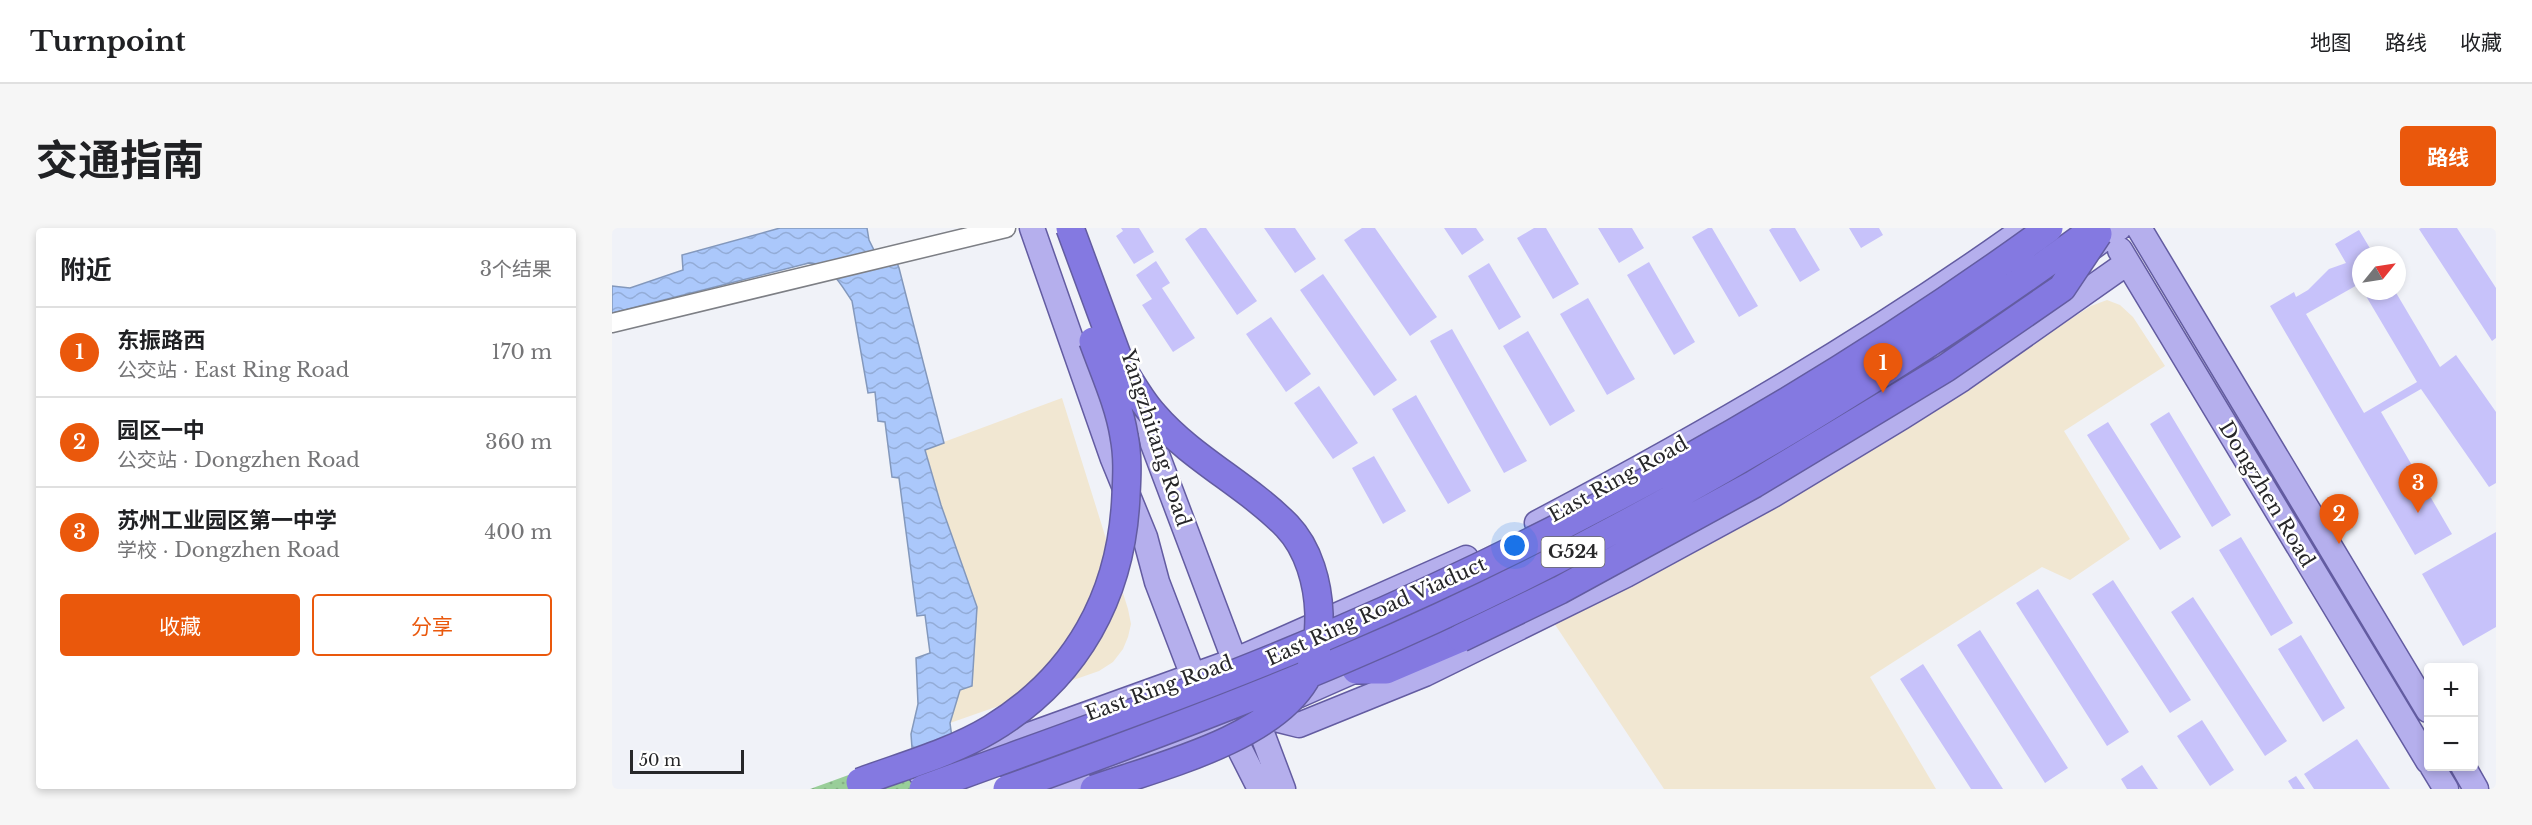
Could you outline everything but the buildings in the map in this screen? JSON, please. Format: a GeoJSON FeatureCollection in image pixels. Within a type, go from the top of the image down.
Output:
{"type":"FeatureCollection","features":[{"type":"Feature","properties":{"kind":"highway"},"geometry":{"type":"LineString","coordinates":[[849,789],[860,782],[963,744],[992,729],[1022,707],[1064,669],[1093,624],[1108,591],[1124,531],[1127,467],[1125,437],[1120,416],[1051,228]]}},
{"type":"Feature","properties":{"kind":"highway"},"geometry":{"type":"LineString","coordinates":[[1070,228],[1121,366],[1131,384],[1154,415],[1183,442],[1275,515],[1291,531],[1308,560],[1319,607],[1318,644],[1308,674],[1293,697],[1270,716],[1225,742],[1094,789]]}},
{"type":"Feature","properties":{"kind":"highway","name":"East Ring Road Viaduct"},"geometry":{"type":"LineString","coordinates":[[914,784],[1169,699],[1337,631],[1537,538],[1651,477],[1823,378],[1915,320],[2049,228]]}},
{"type":"Feature","properties":{"kind":"highway"},"geometry":{"type":"LineString","coordinates":[[1356,670],[1386,670],[1461,638],[1560,590],[1734,494],[1946,368],[2062,288],[2106,229]]}},
{"type":"Feature","properties":{"kind":"highway","name":"East Ring Road Viaduct"},"geometry":{"type":"LineString","coordinates":[[1007,789],[1182,726],[1338,662],[1548,565],[1655,508],[1837,402],[2106,229]]}},
{"type":"Feature","properties":{"kind":"main road","name":"Yangzhitang Road"},"geometry":{"type":"LineString","coordinates":[[1032,228],[1113,459],[1145,537],[1157,582],[1193,676],[1227,726],[1260,789]]}},
{"type":"Feature","properties":{"kind":"main road","name":"Yangzhitang Road"},"geometry":{"type":"LineString","coordinates":[[1083,228],[1135,368],[1153,444],[1283,789]]}},
{"type":"Feature","properties":{"kind":"main road","name":"East Ring Road"},"geometry":{"type":"LineString","coordinates":[[878,789],[914,784],[962,760],[1234,661],[1481,552],[1627,476],[1816,366],[1908,308],[2025,228]]}},
{"type":"Feature","properties":{"kind":"main road","name":"Dongzhen Road"},"geometry":{"type":"LineString","coordinates":[[2139,228],[2424,703]]}},
{"type":"Feature","properties":{"kind":"main road","name":"Dongzhen Road"},"geometry":{"type":"LineString","coordinates":[[2106,229],[2424,754]]}},
{"type":"Feature","properties":{"kind":"main road"},"geometry":{"type":"LineString","coordinates":[[1053,789],[1227,726],[1556,580],[1750,474],[1851,414],[1940,357],[2106,229]]}},
{"type":"Feature","properties":{"kind":"main road"},"geometry":{"type":"LineString","coordinates":[[1255,714],[1299,725],[1425,674],[1626,575],[1773,495],[1859,443],[1990,359],[2127,262]]}},
{"type":"Feature","properties":{"kind":"main road"},"geometry":{"type":"LineString","coordinates":[[1940,357],[1959,351],[1973,351],[1990,359]]}},
{"type":"Feature","properties":{"kind":"main road","name":"Yangzhitang Road"},"geometry":{"type":"LineString","coordinates":[[1093,399],[1092,429],[1131,552],[1157,582]]}},
{"type":"Feature","properties":{"kind":"main road"},"geometry":{"type":"LineString","coordinates":[[1851,414],[1848,425],[1859,443]]}},
{"type":"Feature","properties":{"kind":"main road"},"geometry":{"type":"LineString","coordinates":[[2435,771],[2446,789]]}},
{"type":"Feature","properties":{"kind":"main road"},"geometry":{"type":"LineString","coordinates":[[2466,771],[2476,789]]}},
{"type":"Feature","properties":{"kind":"street"},"geometry":{"type":"LineString","coordinates":[[612,323],[1006,228]]}},
{"type":"Feature","properties":{"kind":"shaded area"},"geometry":{"type":"Polygon","coordinates":[[[2107,300],[2120,305],[2133,317],[2165,366],[2064,431],[2130,539],[2070,580],[2042,567],[1870,677],[1936,789],[1664,789],[1554,623],[1679,560],[1765,510],[2091,306],[2107,300]]]}},
{"type":"Feature","properties":{"kind":"shaded area"},"geometry":{"type":"Polygon","coordinates":[[[1062,398],[1128,609],[1131,624],[1128,637],[1123,649],[1113,662],[1099,671],[950,723],[960,690],[941,505],[925,449],[1062,398]]]}},
{"type":"Feature","properties":{"kind":"green space"},"geometry":{"type":"Polygon","coordinates":[[[912,752],[915,789],[810,789],[912,752]]]}},
{"type":"Feature","properties":{"kind":"water"},"geometry":{"type":"Polygon","coordinates":[[[780,228],[867,228],[869,240],[875,252],[891,247],[899,268],[944,443],[925,450],[941,505],[977,607],[972,686],[960,690],[950,723],[959,789],[915,789],[911,734],[918,704],[916,658],[930,653],[925,615],[917,616],[899,478],[892,477],[885,422],[878,421],[875,392],[868,393],[852,301],[839,282],[823,267],[809,263],[612,313],[612,286],[630,288],[683,270],[682,255],[780,228]]]}},
{"type":"Feature","properties":{"kind":"place","name":"东振路西"},"geometry":{"type":"Point","coordinates":[1883,393]}},
{"type":"Feature","properties":{"kind":"place","name":"苏州工业园区第一中学"},"geometry":{"type":"Point","coordinates":[2418,513]}},
{"type":"Feature","properties":{"kind":"place","name":"园区一中"},"geometry":{"type":"Point","coordinates":[2339,544]}}]}
